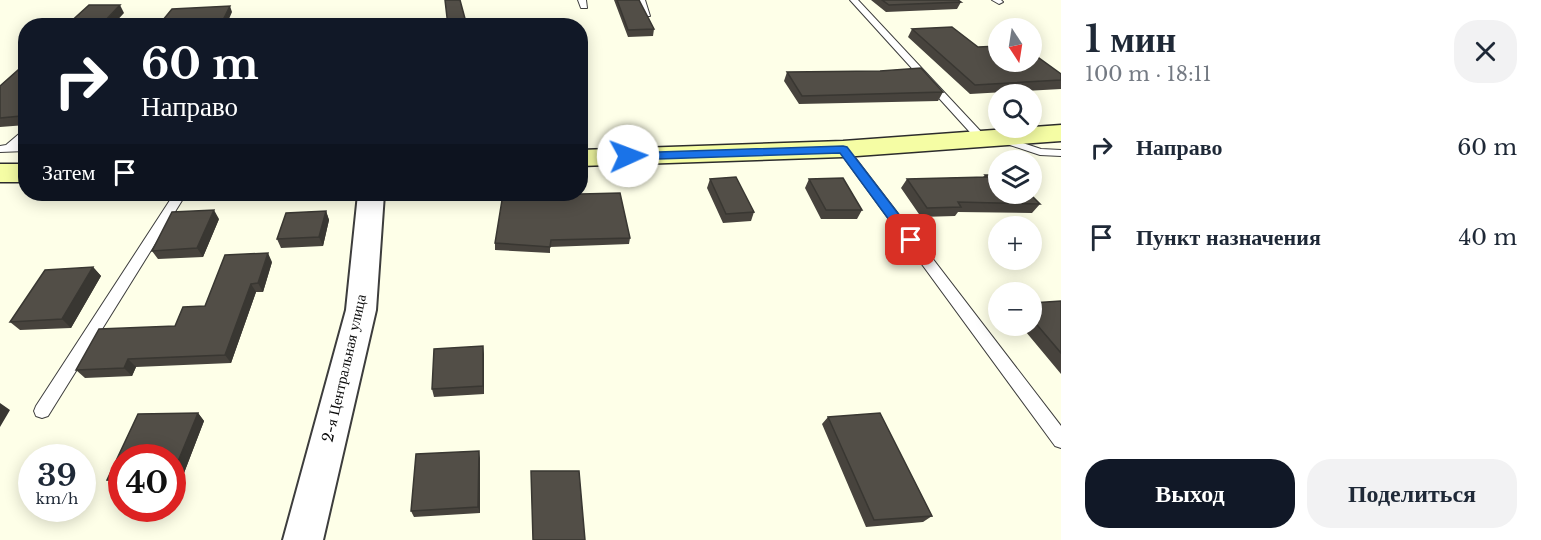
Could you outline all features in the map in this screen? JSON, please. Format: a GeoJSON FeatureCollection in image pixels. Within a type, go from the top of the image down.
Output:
{"type":"FeatureCollection","features":[{"type":"Feature","properties":{"kind":"street"},"geometry":{"type":"LineString","coordinates":[[1042,134],[1061,133]]}},
{"type":"Feature","properties":{"kind":"street"},"geometry":{"type":"LineString","coordinates":[[588,158],[843,149],[988,137]]}},
{"type":"Feature","properties":{"kind":"street"},"geometry":{"type":"LineString","coordinates":[[3,157],[18,167]]}},
{"type":"Feature","properties":{"kind":"street","name":"2-я Центральная улица"},"geometry":{"type":"LineString","coordinates":[[303,540],[361,309],[370,201]]}},
{"type":"Feature","properties":{"kind":"lane"},"geometry":{"type":"LineString","coordinates":[[641,0],[647,14]]}},
{"type":"Feature","properties":{"kind":"lane"},"geometry":{"type":"LineString","coordinates":[[854,0],[988,136]]}},
{"type":"Feature","properties":{"kind":"lane"},"geometry":{"type":"LineString","coordinates":[[992,138],[1041,152],[1061,153]]}},
{"type":"Feature","properties":{"kind":"lane"},"geometry":{"type":"LineString","coordinates":[[3,157],[18,140]]}},
{"type":"Feature","properties":{"kind":"lane"},"geometry":{"type":"LineString","coordinates":[[843,149],[1061,440]]}},
{"type":"Feature","properties":{"kind":"lane"},"geometry":{"type":"LineString","coordinates":[[3,157],[18,151]]}},
{"type":"Feature","properties":{"kind":"lane"},"geometry":{"type":"LineString","coordinates":[[42,411],[176,201]]}},
{"type":"Feature","properties":{"kind":"building"},"geometry":{"type":"Polygon","coordinates":[[[445,0],[460,0],[465,18],[447,18],[445,0]]]}},
{"type":"Feature","properties":{"kind":"building"},"geometry":{"type":"Polygon","coordinates":[[[617,0],[639,0],[654,29],[628,30],[617,0]]]}},
{"type":"Feature","properties":{"kind":"building"},"geometry":{"type":"Polygon","coordinates":[[[882,0],[958,0],[961,2],[889,5],[882,0]]]}},
{"type":"Feature","properties":{"kind":"building"},"geometry":{"type":"Polygon","coordinates":[[[89,5],[120,5],[108,18],[75,18],[89,5]]]}},
{"type":"Feature","properties":{"kind":"building"},"geometry":{"type":"Polygon","coordinates":[[[230,6],[224,18],[165,18],[172,9],[230,6]]]}},
{"type":"Feature","properties":{"kind":"building"},"geometry":{"type":"Polygon","coordinates":[[[952,27],[978,47],[988,47],[988,72],[1042,72],[1042,60],[1061,74],[1061,80],[975,85],[912,29],[952,27]]]}},
{"type":"Feature","properties":{"kind":"building"},"geometry":{"type":"Polygon","coordinates":[[[921,68],[943,92],[802,96],[787,72],[880,71],[921,68]]]}},
{"type":"Feature","properties":{"kind":"building"},"geometry":{"type":"Polygon","coordinates":[[[18,70],[18,116],[0,118],[0,86],[18,70]]]}},
{"type":"Feature","properties":{"kind":"building"},"geometry":{"type":"Polygon","coordinates":[[[985,175],[988,175],[988,203],[958,202],[961,207],[927,208],[907,179],[987,177],[985,175]]]}},
{"type":"Feature","properties":{"kind":"building"},"geometry":{"type":"Polygon","coordinates":[[[736,177],[754,212],[726,214],[710,179],[736,177]]]}},
{"type":"Feature","properties":{"kind":"building"},"geometry":{"type":"Polygon","coordinates":[[[843,178],[862,210],[826,210],[809,179],[843,178]]]}},
{"type":"Feature","properties":{"kind":"building"},"geometry":{"type":"Polygon","coordinates":[[[620,193],[630,238],[551,240],[550,247],[495,243],[502,201],[588,201],[588,194],[620,193]]]}},
{"type":"Feature","properties":{"kind":"building"},"geometry":{"type":"Polygon","coordinates":[[[214,210],[197,248],[152,251],[172,212],[214,210]]]}},
{"type":"Feature","properties":{"kind":"building"},"geometry":{"type":"Polygon","coordinates":[[[326,211],[319,237],[277,239],[286,213],[326,211]]]}},
{"type":"Feature","properties":{"kind":"building"},"geometry":{"type":"Polygon","coordinates":[[[268,253],[258,283],[251,284],[225,355],[128,359],[124,368],[76,370],[99,329],[175,326],[183,307],[205,306],[225,255],[268,253]]]}},
{"type":"Feature","properties":{"kind":"building"},"geometry":{"type":"Polygon","coordinates":[[[93,267],[62,319],[10,322],[45,270],[93,267]]]}},
{"type":"Feature","properties":{"kind":"building"},"geometry":{"type":"Polygon","coordinates":[[[1061,301],[1061,353],[1042,331],[1042,302],[1061,301]]]}},
{"type":"Feature","properties":{"kind":"building"},"geometry":{"type":"Polygon","coordinates":[[[483,346],[483,386],[432,389],[434,349],[483,346]]]}},
{"type":"Feature","properties":{"kind":"building"},"geometry":{"type":"Polygon","coordinates":[[[198,413],[185,444],[124,444],[138,414],[198,413]]]}},
{"type":"Feature","properties":{"kind":"building"},"geometry":{"type":"Polygon","coordinates":[[[880,413],[932,516],[874,520],[828,417],[880,413]]]}},
{"type":"Feature","properties":{"kind":"building"},"geometry":{"type":"Polygon","coordinates":[[[479,451],[478,507],[411,511],[416,454],[479,451]]]}},
{"type":"Feature","properties":{"kind":"building"},"geometry":{"type":"Polygon","coordinates":[[[531,471],[579,471],[585,540],[533,540],[531,471]]]}},
{"type":"Feature","properties":{"kind":"route"},"geometry":{"type":"LineString","coordinates":[[628,156],[843,149],[911,240]]}}]}
